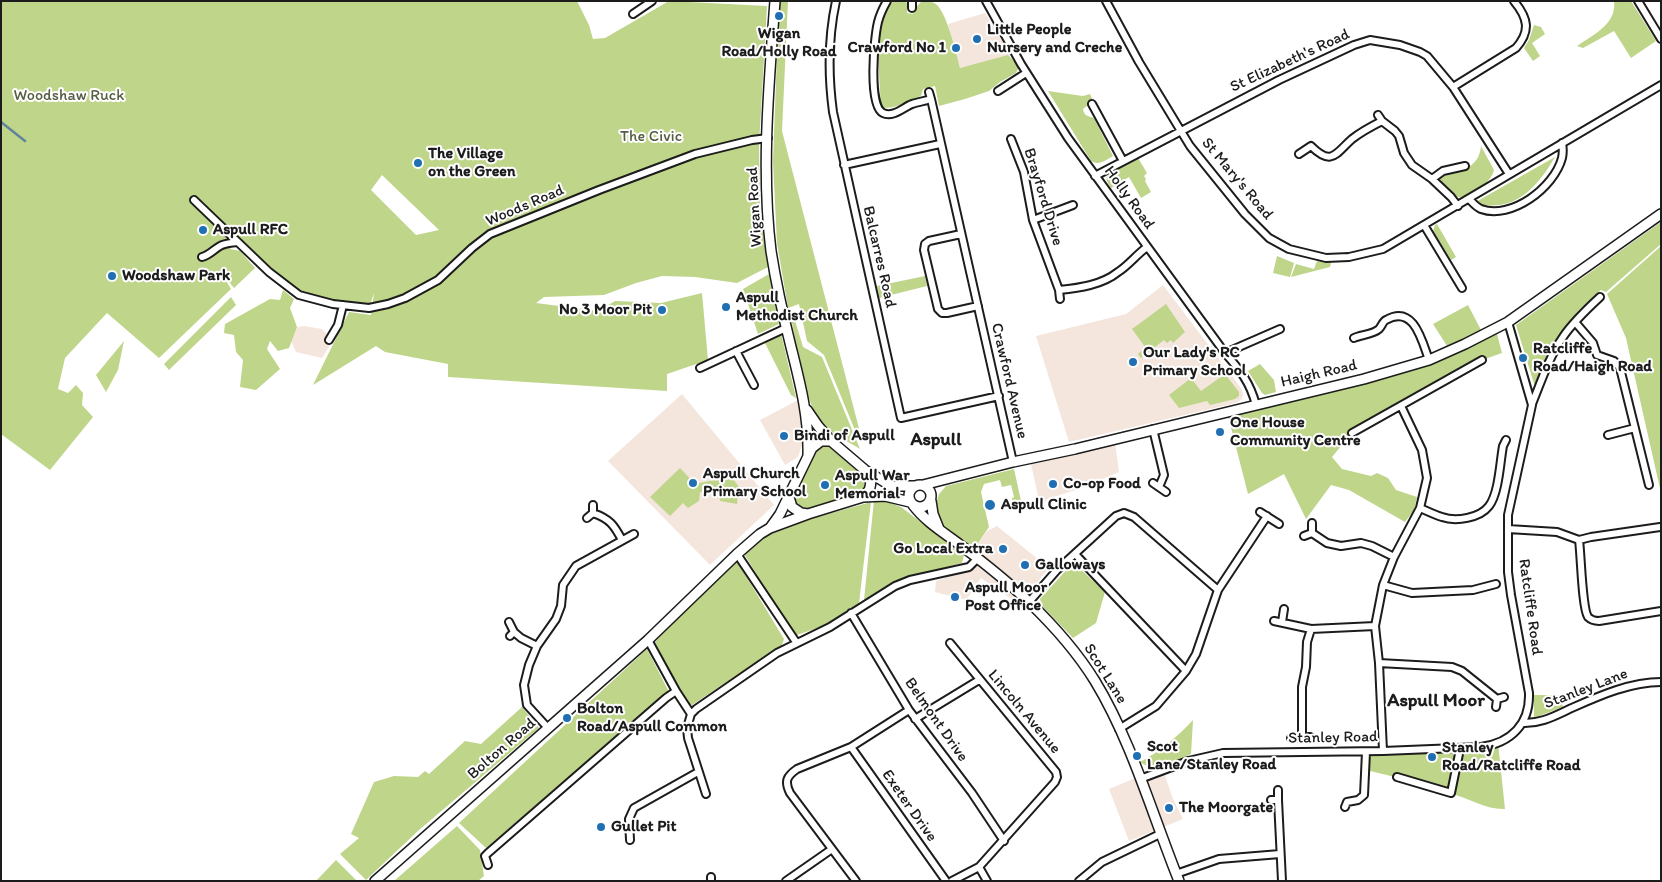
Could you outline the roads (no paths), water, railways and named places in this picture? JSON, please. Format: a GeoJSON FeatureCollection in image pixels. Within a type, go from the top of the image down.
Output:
{"type":"FeatureCollection","features":[{"type":"Feature","properties":{"kind":"main road","name":"Wigan Road"},"geometry":{"type":"LineString","coordinates":[[775,1],[768,138],[767,190],[769,230],[786,328],[806,408],[808,455]]}},
{"type":"Feature","properties":{"kind":"main road","name":"Haigh Road"},"geometry":{"type":"LineString","coordinates":[[919,486],[1364,379],[1429,360],[1508,322],[1661,214]]}},
{"type":"Feature","properties":{"kind":"main road","name":"Wigan Road"},"geometry":{"type":"LineString","coordinates":[[806,408],[831,441],[865,470],[891,486],[919,486]]}},
{"type":"Feature","properties":{"kind":"main road"},"geometry":{"type":"LineString","coordinates":[[808,455],[817,442],[831,441]]}},
{"type":"Feature","properties":{"kind":"main road","name":"Bolton Road"},"geometry":{"type":"LineString","coordinates":[[376,881],[648,640],[750,542],[770,528],[778,519],[808,455]]}},
{"type":"Feature","properties":{"kind":"main road"},"geometry":{"type":"LineString","coordinates":[[863,497],[870,490],[871,485],[871,480],[865,470]]}},
{"type":"Feature","properties":{"kind":"main road"},"geometry":{"type":"LineString","coordinates":[[939,529],[931,499],[929,489],[919,486],[910,491],[909,498],[912,504],[923,508],[931,499],[947,479]]}},
{"type":"Feature","properties":{"kind":"main road","name":"Bolton Road"},"geometry":{"type":"LineString","coordinates":[[770,528],[863,497],[885,496],[912,504]]}},
{"type":"Feature","properties":{"kind":"main road"},"geometry":{"type":"LineString","coordinates":[[789,497],[792,508],[801,513],[808,514]]}},
{"type":"Feature","properties":{"kind":"main road","name":"Scot Lane"},"geometry":{"type":"LineString","coordinates":[[912,504],[920,514],[978,558],[1029,602],[1078,656],[1095,681],[1119,729],[1177,877]]}},
{"type":"Feature","properties":{"kind":"street"},"geometry":{"type":"LineString","coordinates":[[633,14],[652,1]]}},
{"type":"Feature","properties":{"kind":"street"},"geometry":{"type":"LineString","coordinates":[[766,1],[775,1]]}},
{"type":"Feature","properties":{"kind":"street","name":"Balcarres Road"},"geometry":{"type":"LineString","coordinates":[[836,1],[830,43],[832,112],[901,418],[998,396]]}},
{"type":"Feature","properties":{"kind":"street"},"geometry":{"type":"LineString","coordinates":[[887,1],[881,11],[875,39],[874,84],[878,109],[888,115],[896,113],[912,104],[931,99]]}},
{"type":"Feature","properties":{"kind":"street","name":"Holly Road"},"geometry":{"type":"LineString","coordinates":[[986,1],[1026,72],[1068,138],[1250,385],[1256,405]]}},
{"type":"Feature","properties":{"kind":"street","name":"St Mary's Road"},"geometry":{"type":"LineString","coordinates":[[1106,1],[1139,62],[1190,146],[1246,214],[1272,240],[1289,249],[1326,258],[1349,258],[1383,248],[1661,86]]}},
{"type":"Feature","properties":{"kind":"street"},"geometry":{"type":"LineString","coordinates":[[1453,87],[1516,48],[1523,41],[1527,27],[1525,16],[1514,1]]}},
{"type":"Feature","properties":{"kind":"street"},"geometry":{"type":"LineString","coordinates":[[1638,1],[1661,39]]}},
{"type":"Feature","properties":{"kind":"street","name":"St Elizabeth's Road"},"geometry":{"type":"LineString","coordinates":[[1095,176],[1279,80],[1354,45],[1370,40],[1388,42],[1427,56],[1453,87],[1509,174]]}},
{"type":"Feature","properties":{"kind":"street"},"geometry":{"type":"LineString","coordinates":[[998,91],[1026,72]]}},
{"type":"Feature","properties":{"kind":"street","name":"Crawford Avenue"},"geometry":{"type":"LineString","coordinates":[[929,92],[1013,462]]}},
{"type":"Feature","properties":{"kind":"street"},"geometry":{"type":"LineString","coordinates":[[1092,104],[1123,160]]}},
{"type":"Feature","properties":{"kind":"street"},"geometry":{"type":"LineString","coordinates":[[1299,154],[1311,146],[1322,155],[1333,156],[1338,154],[1353,138],[1380,118],[1399,136],[1404,153],[1412,165],[1452,197],[1458,206]]}},
{"type":"Feature","properties":{"kind":"street","name":"Woods Road"},"geometry":{"type":"LineString","coordinates":[[194,200],[270,272],[299,295],[343,305],[369,308],[405,298],[438,280],[490,234],[695,154],[768,138]]}},
{"type":"Feature","properties":{"kind":"street","name":"Brayford Drive"},"geometry":{"type":"LineString","coordinates":[[1011,139],[1024,172],[1033,220],[1059,290],[1060,299]]}},
{"type":"Feature","properties":{"kind":"street"},"geometry":{"type":"LineString","coordinates":[[1469,199],[1476,206],[1492,211],[1509,208],[1532,198],[1541,191],[1562,161],[1562,143]]}},
{"type":"Feature","properties":{"kind":"street"},"geometry":{"type":"LineString","coordinates":[[844,165],[940,144]]}},
{"type":"Feature","properties":{"kind":"street"},"geometry":{"type":"LineString","coordinates":[[1432,180],[1443,171],[1465,166]]}},
{"type":"Feature","properties":{"kind":"street"},"geometry":{"type":"LineString","coordinates":[[1033,220],[1073,204]]}},
{"type":"Feature","properties":{"kind":"street"},"geometry":{"type":"LineString","coordinates":[[1424,225],[1462,288]]}},
{"type":"Feature","properties":{"kind":"street","name":"Crawford Avenue"},"geometry":{"type":"LineString","coordinates":[[961,234],[929,241],[925,244],[924,250],[938,309],[942,313],[947,313],[978,306]]}},
{"type":"Feature","properties":{"kind":"street"},"geometry":{"type":"LineString","coordinates":[[202,257],[208,256],[227,243],[237,242]]}},
{"type":"Feature","properties":{"kind":"street"},"geometry":{"type":"LineString","coordinates":[[1059,290],[1088,286],[1117,274],[1133,257],[1147,246]]}},
{"type":"Feature","properties":{"kind":"street","name":"Ratcliffe Road"},"geometry":{"type":"LineString","coordinates":[[1522,723],[1529,706],[1529,693],[1508,572],[1508,515],[1532,405],[1556,348],[1575,322],[1600,297]]}},
{"type":"Feature","properties":{"kind":"street"},"geometry":{"type":"LineString","coordinates":[[329,340],[338,325],[343,305]]}},
{"type":"Feature","properties":{"kind":"street"},"geometry":{"type":"LineString","coordinates":[[1354,338],[1378,330],[1385,320],[1395,313],[1407,318],[1416,326],[1429,360]]}},
{"type":"Feature","properties":{"kind":"street","name":"Ratcliffe Road"},"geometry":{"type":"LineString","coordinates":[[1508,322],[1532,405]]}},
{"type":"Feature","properties":{"kind":"street"},"geometry":{"type":"LineString","coordinates":[[1575,322],[1593,343],[1597,355],[1614,361],[1620,368],[1649,485]]}},
{"type":"Feature","properties":{"kind":"street"},"geometry":{"type":"LineString","coordinates":[[700,368],[786,328]]}},
{"type":"Feature","properties":{"kind":"street"},"geometry":{"type":"LineString","coordinates":[[1225,353],[1280,328]]}},
{"type":"Feature","properties":{"kind":"street"},"geometry":{"type":"LineString","coordinates":[[736,351],[754,385]]}},
{"type":"Feature","properties":{"kind":"street"},"geometry":{"type":"LineString","coordinates":[[1352,433],[1482,360]]}},
{"type":"Feature","properties":{"kind":"street"},"geometry":{"type":"LineString","coordinates":[[1384,752],[1375,626],[1383,585],[1394,557],[1420,508],[1427,478],[1422,450],[1400,406]]}},
{"type":"Feature","properties":{"kind":"street"},"geometry":{"type":"LineString","coordinates":[[1608,435],[1634,428]]}},
{"type":"Feature","properties":{"kind":"street"},"geometry":{"type":"LineString","coordinates":[[1153,429],[1164,475],[1159,487]]}},
{"type":"Feature","properties":{"kind":"street"},"geometry":{"type":"LineString","coordinates":[[1420,508],[1444,518],[1475,516],[1483,512],[1490,506],[1494,494],[1501,443]]}},
{"type":"Feature","properties":{"kind":"street"},"geometry":{"type":"LineString","coordinates":[[1153,482],[1166,492]]}},
{"type":"Feature","properties":{"kind":"street"},"geometry":{"type":"LineString","coordinates":[[587,518],[593,513],[594,505]]}},
{"type":"Feature","properties":{"kind":"street"},"geometry":{"type":"LineString","coordinates":[[1260,512],[1279,524]]}},
{"type":"Feature","properties":{"kind":"street"},"geometry":{"type":"LineString","coordinates":[[593,513],[606,517],[622,540]]}},
{"type":"Feature","properties":{"kind":"street"},"geometry":{"type":"LineString","coordinates":[[1029,602],[1075,554],[1121,513],[1127,513],[1134,517],[1218,590]]}},
{"type":"Feature","properties":{"kind":"street"},"geometry":{"type":"LineString","coordinates":[[1119,729],[1156,706],[1186,671],[1196,654],[1218,590],[1267,516]]}},
{"type":"Feature","properties":{"kind":"street"},"geometry":{"type":"LineString","coordinates":[[1312,523],[1312,533]]}},
{"type":"Feature","properties":{"kind":"street"},"geometry":{"type":"LineString","coordinates":[[1508,529],[1557,532],[1579,540],[1660,525],[1661,531]]}},
{"type":"Feature","properties":{"kind":"street"},"geometry":{"type":"LineString","coordinates":[[1312,533],[1333,545],[1341,546],[1362,543],[1394,557]]}},
{"type":"Feature","properties":{"kind":"street"},"geometry":{"type":"LineString","coordinates":[[1304,536],[1312,533]]}},
{"type":"Feature","properties":{"kind":"street"},"geometry":{"type":"LineString","coordinates":[[548,728],[527,705],[524,693],[526,676],[537,646],[556,619],[561,606],[563,585],[576,566],[634,534]]}},
{"type":"Feature","properties":{"kind":"street"},"geometry":{"type":"LineString","coordinates":[[1579,540],[1584,605],[1588,618],[1593,621],[1599,621],[1661,611]]}},
{"type":"Feature","properties":{"kind":"street"},"geometry":{"type":"LineString","coordinates":[[737,554],[796,642]]}},
{"type":"Feature","properties":{"kind":"street"},"geometry":{"type":"LineString","coordinates":[[1075,554],[1186,671]]}},
{"type":"Feature","properties":{"kind":"street"},"geometry":{"type":"LineString","coordinates":[[706,794],[688,733],[691,714],[696,709],[796,642],[830,626],[895,586],[910,580],[969,567],[978,558]]}},
{"type":"Feature","properties":{"kind":"street"},"geometry":{"type":"LineString","coordinates":[[1383,585],[1412,592],[1472,590],[1496,584]]}},
{"type":"Feature","properties":{"kind":"street"},"geometry":{"type":"LineString","coordinates":[[1282,622],[1284,609]]}},
{"type":"Feature","properties":{"kind":"street","name":"Belmont Drive"},"geometry":{"type":"LineString","coordinates":[[851,613],[915,720],[972,793],[1004,840]]}},
{"type":"Feature","properties":{"kind":"street"},"geometry":{"type":"LineString","coordinates":[[1274,621],[1311,629],[1375,626]]}},
{"type":"Feature","properties":{"kind":"street"},"geometry":{"type":"LineString","coordinates":[[508,622],[512,634],[537,646]]}},
{"type":"Feature","properties":{"kind":"street"},"geometry":{"type":"LineString","coordinates":[[1302,737],[1302,687],[1306,667],[1307,642],[1311,629]]}},
{"type":"Feature","properties":{"kind":"street"},"geometry":{"type":"LineString","coordinates":[[648,640],[676,692],[691,714]]}},
{"type":"Feature","properties":{"kind":"street","name":"Lincoln Avenue"},"geometry":{"type":"LineString","coordinates":[[950,643],[1056,772],[1057,777],[979,867],[952,881]]}},
{"type":"Feature","properties":{"kind":"street"},"geometry":{"type":"LineString","coordinates":[[1379,662],[1452,667],[1462,671],[1501,698],[1496,707]]}},
{"type":"Feature","properties":{"kind":"street"},"geometry":{"type":"LineString","coordinates":[[915,720],[979,680]]}},
{"type":"Feature","properties":{"kind":"street","name":"Stanley Lane"},"geometry":{"type":"LineString","coordinates":[[1522,723],[1536,724],[1595,698],[1644,682],[1661,682]]}},
{"type":"Feature","properties":{"kind":"street"},"geometry":{"type":"LineString","coordinates":[[488,865],[485,856],[488,853],[666,698],[676,692]]}},
{"type":"Feature","properties":{"kind":"street"},"geometry":{"type":"LineString","coordinates":[[856,881],[790,792],[787,786],[787,779],[797,769],[851,747],[909,710]]}},
{"type":"Feature","properties":{"kind":"street","name":"Stanley Road"},"geometry":{"type":"LineString","coordinates":[[1140,779],[1188,761],[1223,752],[1334,750],[1384,752],[1486,747],[1498,743],[1511,735],[1522,723]]}},
{"type":"Feature","properties":{"kind":"street"},"geometry":{"type":"LineString","coordinates":[[1291,738],[1310,737]]}},
{"type":"Feature","properties":{"kind":"street","name":"Exeter Drive"},"geometry":{"type":"LineString","coordinates":[[851,747],[946,881]]}},
{"type":"Feature","properties":{"kind":"street"},"geometry":{"type":"LineString","coordinates":[[1397,777],[1451,793],[1460,749]]}},
{"type":"Feature","properties":{"kind":"street"},"geometry":{"type":"LineString","coordinates":[[1345,807],[1347,802],[1358,800],[1364,795],[1366,752]]}},
{"type":"Feature","properties":{"kind":"street"},"geometry":{"type":"LineString","coordinates":[[630,840],[629,819],[634,808],[698,772]]}},
{"type":"Feature","properties":{"kind":"street"},"geometry":{"type":"LineString","coordinates":[[1278,790],[1282,881]]}},
{"type":"Feature","properties":{"kind":"street"},"geometry":{"type":"LineString","coordinates":[[1271,800],[1278,800]]}},
{"type":"Feature","properties":{"kind":"street"},"geometry":{"type":"LineString","coordinates":[[1079,881],[1102,862],[1160,834]]}},
{"type":"Feature","properties":{"kind":"street"},"geometry":{"type":"LineString","coordinates":[[786,881],[832,849]]}},
{"type":"Feature","properties":{"kind":"street"},"geometry":{"type":"LineString","coordinates":[[1177,877],[1219,859],[1280,854]]}},
{"type":"Feature","properties":{"kind":"street"},"geometry":{"type":"LineString","coordinates":[[979,867],[988,881]]}},
{"type":"Feature","properties":{"kind":"waterway"},"geometry":{"type":"LineString","coordinates":[[1,122],[25,141]]}},
{"type":"Feature","properties":{"kind":"place","name":"Wigan Road/Holly Road"},"geometry":{"type":"Point","coordinates":[779,16]}},
{"type":"Feature","properties":{"kind":"place","name":"Little People Nursery and Creche"},"geometry":{"type":"Point","coordinates":[977,39]}},
{"type":"Feature","properties":{"kind":"place","name":"Crawford No 1"},"geometry":{"type":"Point","coordinates":[956,48]}},
{"type":"Feature","properties":{"kind":"place","name":"The Village on the Green"},"geometry":{"type":"Point","coordinates":[418,163]}},
{"type":"Feature","properties":{"kind":"place","name":"Aspull RFC"},"geometry":{"type":"Point","coordinates":[203,230]}},
{"type":"Feature","properties":{"kind":"place","name":"Woodshaw Park"},"geometry":{"type":"Point","coordinates":[112,276]}},
{"type":"Feature","properties":{"kind":"place","name":"Aspull Methodist Church"},"geometry":{"type":"Point","coordinates":[726,307]}},
{"type":"Feature","properties":{"kind":"place","name":"No 3 Moor Pit"},"geometry":{"type":"Point","coordinates":[662,310]}},
{"type":"Feature","properties":{"kind":"place","name":"Ratcliffe Road/Haigh Road"},"geometry":{"type":"Point","coordinates":[1523,358]}},
{"type":"Feature","properties":{"kind":"place","name":"Our Lady's RC Primary School"},"geometry":{"type":"Point","coordinates":[1133,362]}},
{"type":"Feature","properties":{"kind":"place","name":"One House Community Centre"},"geometry":{"type":"Point","coordinates":[1220,432]}},
{"type":"Feature","properties":{"kind":"place","name":"Bindi of Aspull"},"geometry":{"type":"Point","coordinates":[784,436]}},
{"type":"Feature","properties":{"kind":"place","name":"Aspull Church Primary School"},"geometry":{"type":"Point","coordinates":[693,483]}},
{"type":"Feature","properties":{"kind":"place","name":"Co-op Food"},"geometry":{"type":"Point","coordinates":[1053,484]}},
{"type":"Feature","properties":{"kind":"place","name":"Aspull War Memorial"},"geometry":{"type":"Point","coordinates":[825,485]}},
{"type":"Feature","properties":{"kind":"place","name":"Aspull Clinic"},"geometry":{"type":"Point","coordinates":[990,505]}},
{"type":"Feature","properties":{"kind":"place","name":"Go Local Extra"},"geometry":{"type":"Point","coordinates":[1003,549]}},
{"type":"Feature","properties":{"kind":"place","name":"Galloways"},"geometry":{"type":"Point","coordinates":[1025,565]}},
{"type":"Feature","properties":{"kind":"place","name":"Aspull Moor Post Office"},"geometry":{"type":"Point","coordinates":[955,597]}},
{"type":"Feature","properties":{"kind":"place","name":"Bolton Road/Aspull Common"},"geometry":{"type":"Point","coordinates":[567,718]}},
{"type":"Feature","properties":{"kind":"place","name":"Scot Lane/Stanley Road"},"geometry":{"type":"Point","coordinates":[1137,756]}},
{"type":"Feature","properties":{"kind":"place","name":"Stanley Road/Ratcliffe Road"},"geometry":{"type":"Point","coordinates":[1432,757]}},
{"type":"Feature","properties":{"kind":"place","name":"The Moorgate"},"geometry":{"type":"Point","coordinates":[1169,808]}},
{"type":"Feature","properties":{"kind":"place","name":"Gullet Pit"},"geometry":{"type":"Point","coordinates":[601,827]}},
{"type":"Feature","properties":{"kind":"district","name":"Aspull"},"geometry":{"type":"Point","coordinates":[936,440]}},
{"type":"Feature","properties":{"kind":"district","name":"Aspull Moor"},"geometry":{"type":"Point","coordinates":[1436,701]}},
{"type":"Feature","properties":{"kind":"park label","name":"Woodshaw Ruck"},"geometry":{"type":"Point","coordinates":[69,96]}},
{"type":"Feature","properties":{"kind":"park label","name":"The Civic"},"geometry":{"type":"Point","coordinates":[651,137]}}]}
